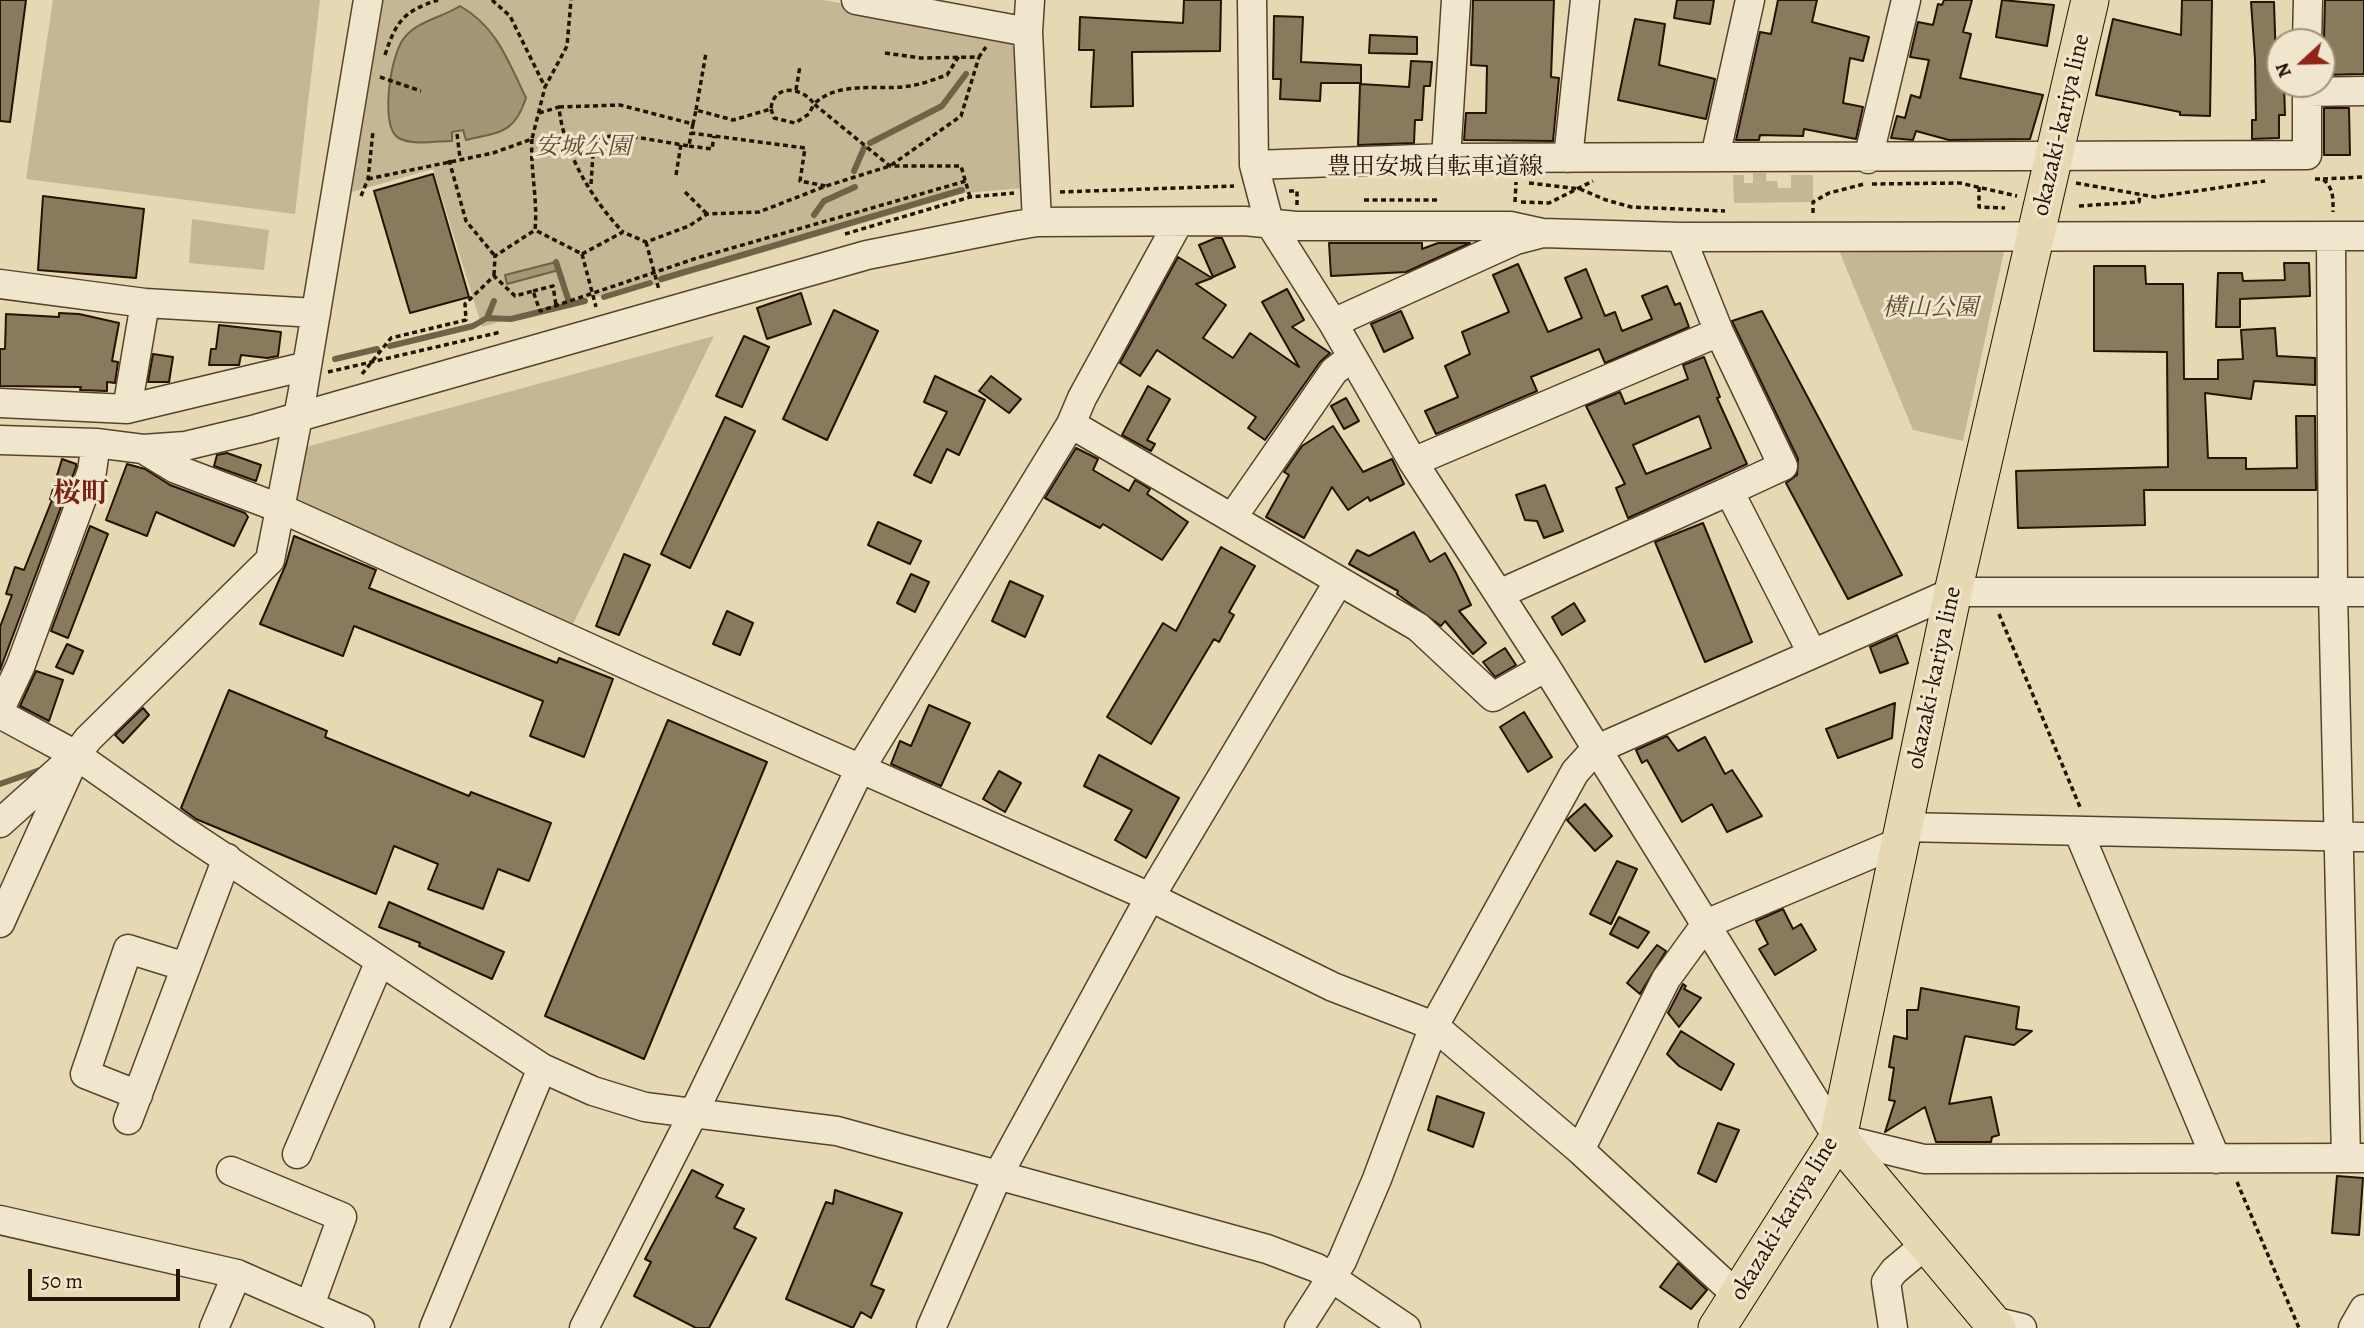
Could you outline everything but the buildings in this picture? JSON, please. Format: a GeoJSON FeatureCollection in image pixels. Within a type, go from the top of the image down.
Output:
{"type":"FeatureCollection","features":[{"type":"Feature","properties":{"kind":"main road","name":"okazaki-kariya line"},"geometry":{"type":"LineString","coordinates":[[1717,1328],[1838,1138],[1953,592],[2037,236],[2065,168],[2090,0]]}},
{"type":"Feature","properties":{"kind":"main road"},"geometry":{"type":"LineString","coordinates":[[1838,1138],[1925,1245],[2003,1325]]}},
{"type":"Feature","properties":{"kind":"street"},"geometry":{"type":"LineString","coordinates":[[0,823],[76,755],[88,739],[270,560],[299,417],[368,0]]}},
{"type":"Feature","properties":{"kind":"street"},"geometry":{"type":"LineString","coordinates":[[856,0],[1028,32]]}},
{"type":"Feature","properties":{"kind":"street"},"geometry":{"type":"LineString","coordinates":[[1030,0],[1028,32],[1037,222]]}},
{"type":"Feature","properties":{"kind":"street"},"geometry":{"type":"LineString","coordinates":[[1252,0],[1254,165],[1269,222],[1333,323],[1413,462],[1546,667],[1595,751],[1838,1138],[1924,1159],[2355,1158],[2351,837],[2333,592],[2337,225]]}},
{"type":"Feature","properties":{"kind":"street"},"geometry":{"type":"LineString","coordinates":[[1446,158],[1456,0]]}},
{"type":"Feature","properties":{"kind":"street"},"geometry":{"type":"LineString","coordinates":[[1568,158],[1585,0]]}},
{"type":"Feature","properties":{"kind":"street"},"geometry":{"type":"LineString","coordinates":[[1715,157],[1750,0]]}},
{"type":"Feature","properties":{"kind":"street"},"geometry":{"type":"LineString","coordinates":[[1868,159],[1906,0]]}},
{"type":"Feature","properties":{"kind":"street"},"geometry":{"type":"LineString","coordinates":[[2307,28],[2308,0]]}},
{"type":"Feature","properties":{"kind":"street"},"geometry":{"type":"LineString","coordinates":[[2336,90],[2364,91]]}},
{"type":"Feature","properties":{"kind":"street"},"geometry":{"type":"LineString","coordinates":[[1254,165],[1446,158],[1715,157],[1868,159],[2065,168],[2307,155],[2307,98]]}},
{"type":"Feature","properties":{"kind":"street"},"geometry":{"type":"LineString","coordinates":[[0,440],[96,443],[143,449],[185,446],[299,417],[867,255],[1037,222],[1510,226],[1542,233],[1681,237],[2037,236],[2337,225],[2364,236]]}},
{"type":"Feature","properties":{"kind":"street"},"geometry":{"type":"LineString","coordinates":[[584,1328],[693,1114],[860,769],[1071,424],[1178,223]]}},
{"type":"Feature","properties":{"kind":"street"},"geometry":{"type":"LineString","coordinates":[[1333,323],[1516,240],[1542,233]]}},
{"type":"Feature","properties":{"kind":"street"},"geometry":{"type":"LineString","coordinates":[[1499,594],[1783,466],[1720,332],[1681,237]]}},
{"type":"Feature","properties":{"kind":"street"},"geometry":{"type":"LineString","coordinates":[[0,284],[145,303],[316,313]]}},
{"type":"Feature","properties":{"kind":"street"},"geometry":{"type":"LineString","coordinates":[[127,409],[145,303]]}},
{"type":"Feature","properties":{"kind":"street"},"geometry":{"type":"LineString","coordinates":[[1413,462],[1720,332]]}},
{"type":"Feature","properties":{"kind":"street"},"geometry":{"type":"LineString","coordinates":[[1232,518],[1334,371],[1352,357]]}},
{"type":"Feature","properties":{"kind":"street"},"geometry":{"type":"LineString","coordinates":[[0,403],[127,409],[307,366]]}},
{"type":"Feature","properties":{"kind":"street"},"geometry":{"type":"LineString","coordinates":[[1071,424],[1418,627],[1493,697],[1546,667]]}},
{"type":"Feature","properties":{"kind":"street"},"geometry":{"type":"LineString","coordinates":[[96,443],[87,484],[20,667],[0,712],[76,755],[108,780],[542,1068],[617,1100],[693,1114],[763,1120],[837,1131],[1267,1249],[1317,1268],[1406,1328]]}},
{"type":"Feature","properties":{"kind":"street"},"geometry":{"type":"LineString","coordinates":[[143,449],[176,469],[282,509],[1150,897],[1333,987],[1434,1026],[1580,1150],[1739,1297]]}},
{"type":"Feature","properties":{"kind":"street"},"geometry":{"type":"LineString","coordinates":[[1729,491],[1812,653]]}},
{"type":"Feature","properties":{"kind":"street"},"geometry":{"type":"LineString","coordinates":[[931,1328],[997,1177],[1150,897],[1339,581]]}},
{"type":"Feature","properties":{"kind":"street"},"geometry":{"type":"LineString","coordinates":[[1299,1328],[1332,1277],[1377,1179],[1434,1026],[1576,772],[1595,751],[1953,592],[2364,592]]}},
{"type":"Feature","properties":{"kind":"street"},"geometry":{"type":"LineString","coordinates":[[0,923],[76,755]]}},
{"type":"Feature","properties":{"kind":"street"},"geometry":{"type":"LineString","coordinates":[[1580,1150],[1666,979],[1706,924],[1901,835],[2079,833],[2351,837]]}},
{"type":"Feature","properties":{"kind":"street"},"geometry":{"type":"LineString","coordinates":[[2079,833],[2216,1159]]}},
{"type":"Feature","properties":{"kind":"street"},"geometry":{"type":"LineString","coordinates":[[186,968],[128,949],[85,1074],[133,1108],[186,968],[227,858]]}},
{"type":"Feature","properties":{"kind":"street"},"geometry":{"type":"LineString","coordinates":[[298,1154],[380,961]]}},
{"type":"Feature","properties":{"kind":"street"},"geometry":{"type":"LineString","coordinates":[[434,1328],[542,1068]]}},
{"type":"Feature","properties":{"kind":"street"},"geometry":{"type":"LineString","coordinates":[[231,1171],[342,1217],[310,1306]]}},
{"type":"Feature","properties":{"kind":"street"},"geometry":{"type":"LineString","coordinates":[[0,1220],[237,1273],[360,1328]]}},
{"type":"Feature","properties":{"kind":"street"},"geometry":{"type":"LineString","coordinates":[[1893,1328],[1886,1282],[1894,1271],[1925,1245]]}},
{"type":"Feature","properties":{"kind":"street"},"geometry":{"type":"LineString","coordinates":[[215,1328],[237,1273]]}},
{"type":"Feature","properties":{"kind":"street"},"geometry":{"type":"LineString","coordinates":[[2353,1328],[2364,1309]]}},
{"type":"Feature","properties":{"kind":"path"},"geometry":{"type":"LineString","coordinates":[[377,90],[378,77],[398,22],[414,8],[438,0]]}},
{"type":"Feature","properties":{"kind":"path"},"geometry":{"type":"LineString","coordinates":[[492,0],[510,16],[545,87]]}},
{"type":"Feature","properties":{"kind":"path"},"geometry":{"type":"LineString","coordinates":[[535,230],[537,203],[532,177],[532,139],[545,87],[567,46],[572,0]]}},
{"type":"Feature","properties":{"kind":"path"},"geometry":{"type":"LineString","coordinates":[[890,166],[961,116],[979,57],[987,43]]}},
{"type":"Feature","properties":{"kind":"path"},"geometry":{"type":"LineString","coordinates":[[689,146],[706,53]]}},
{"type":"Feature","properties":{"kind":"path"},"geometry":{"type":"LineString","coordinates":[[885,53],[921,58],[979,57]]}},
{"type":"Feature","properties":{"kind":"path"},"geometry":{"type":"LineString","coordinates":[[890,166],[814,104],[803,92],[796,90],[778,93],[771,102],[774,118],[795,123],[809,114],[814,104],[824,95],[844,89],[913,86],[947,75],[959,56]]}},
{"type":"Feature","properties":{"kind":"path"},"geometry":{"type":"LineString","coordinates":[[796,90],[800,66]]}},
{"type":"Feature","properties":{"kind":"path"},"geometry":{"type":"LineString","coordinates":[[378,77],[421,91]]}},
{"type":"Feature","properties":{"kind":"path"},"geometry":{"type":"LineString","coordinates":[[539,113],[559,107],[620,105],[693,124]]}},
{"type":"Feature","properties":{"kind":"path"},"geometry":{"type":"LineString","coordinates":[[559,107],[561,124],[605,214],[622,232],[646,242],[689,226],[707,214],[759,212],[826,186],[890,166],[961,166],[970,197]]}},
{"type":"Feature","properties":{"kind":"path"},"geometry":{"type":"LineString","coordinates":[[696,110],[733,120],[771,109]]}},
{"type":"Feature","properties":{"kind":"path"},"geometry":{"type":"LineString","coordinates":[[359,201],[368,179],[373,128]]}},
{"type":"Feature","properties":{"kind":"path"},"geometry":{"type":"LineString","coordinates":[[691,133],[805,148],[800,181],[826,186]]}},
{"type":"Feature","properties":{"kind":"path"},"geometry":{"type":"LineString","coordinates":[[457,134],[460,158]]}},
{"type":"Feature","properties":{"kind":"path"},"geometry":{"type":"LineString","coordinates":[[590,187],[594,138],[623,135],[712,149],[715,136]]}},
{"type":"Feature","properties":{"kind":"path"},"geometry":{"type":"LineString","coordinates":[[368,179],[449,160],[493,153],[532,139]]}},
{"type":"Feature","properties":{"kind":"path"},"geometry":{"type":"LineString","coordinates":[[676,175],[681,145]]}},
{"type":"Feature","properties":{"kind":"path"},"geometry":{"type":"LineString","coordinates":[[372,362],[391,338],[466,320],[465,304],[494,276],[495,256],[466,221],[449,160]]}},
{"type":"Feature","properties":{"kind":"path"},"geometry":{"type":"LineString","coordinates":[[2065,168],[2155,197],[2247,186],[2275,178]]}},
{"type":"Feature","properties":{"kind":"path"},"geometry":{"type":"LineString","coordinates":[[2310,179],[2364,177]]}},
{"type":"Feature","properties":{"kind":"path"},"geometry":{"type":"LineString","coordinates":[[2323,179],[2333,194],[2333,213],[2337,225]]}},
{"type":"Feature","properties":{"kind":"path"},"geometry":{"type":"LineString","coordinates":[[533,291],[540,311],[592,296],[653,273],[966,181]]}},
{"type":"Feature","properties":{"kind":"path","name":"豊田安城自転車道線"},"geometry":{"type":"LineString","coordinates":[[1502,182],[1580,189],[1631,207],[1727,211]]}},
{"type":"Feature","properties":{"kind":"path"},"geometry":{"type":"LineString","coordinates":[[1812,217],[1813,202],[1829,193],[1864,184],[1960,183],[2019,197]]}},
{"type":"Feature","properties":{"kind":"path","name":"豊田安城自転車道線"},"geometry":{"type":"LineString","coordinates":[[1298,208],[1297,191],[1289,188],[1303,185]]}},
{"type":"Feature","properties":{"kind":"path"},"geometry":{"type":"LineString","coordinates":[[1979,187],[1979,207],[2005,208]]}},
{"type":"Feature","properties":{"kind":"path"},"geometry":{"type":"LineString","coordinates":[[1229,191],[1237,191]]}},
{"type":"Feature","properties":{"kind":"path"},"geometry":{"type":"LineString","coordinates":[[685,192],[707,214]]}},
{"type":"Feature","properties":{"kind":"path"},"geometry":{"type":"LineString","coordinates":[[2079,206],[2139,202],[2140,194]]}},
{"type":"Feature","properties":{"kind":"path"},"geometry":{"type":"LineString","coordinates":[[535,230],[582,254],[596,307]]}},
{"type":"Feature","properties":{"kind":"path"},"geometry":{"type":"LineString","coordinates":[[495,256],[535,230]]}},
{"type":"Feature","properties":{"kind":"path"},"geometry":{"type":"LineString","coordinates":[[582,254],[622,232]]}},
{"type":"Feature","properties":{"kind":"path"},"geometry":{"type":"LineString","coordinates":[[646,242],[659,290]]}},
{"type":"Feature","properties":{"kind":"path"},"geometry":{"type":"LineString","coordinates":[[494,276],[515,296],[553,286],[556,305]]}},
{"type":"Feature","properties":{"kind":"green space"},"geometry":{"type":"Polygon","coordinates":[[[53,0],[320,0],[295,214],[26,179],[53,0]]]}},
{"type":"Feature","properties":{"kind":"green space","name":"安城公園"},"geometry":{"type":"Polygon","coordinates":[[[377,0],[823,0],[1033,37],[1023,188],[965,193],[650,286],[556,305],[482,327],[433,169],[352,192],[377,0]]]}},
{"type":"Feature","properties":{"kind":"green space"},"geometry":{"type":"Polygon","coordinates":[[[1753,173],[1766,173],[1766,181],[1777,181],[1778,188],[1791,188],[1791,175],[1813,175],[1813,202],[1734,203],[1733,175],[1744,175],[1744,183],[1753,183],[1753,173]]]}},
{"type":"Feature","properties":{"kind":"green space"},"geometry":{"type":"Polygon","coordinates":[[[192,219],[269,230],[264,270],[189,263],[192,219]]]}},
{"type":"Feature","properties":{"kind":"green space","name":"横山公園"},"geometry":{"type":"Polygon","coordinates":[[[2005,247],[1963,441],[1913,430],[1838,248],[2005,247]]]}},
{"type":"Feature","properties":{"kind":"green space"},"geometry":{"type":"Polygon","coordinates":[[[714,336],[573,624],[293,499],[306,447],[714,336]]]}},
{"type":"Feature","properties":{"kind":"shaded area"},"geometry":{"type":"Polygon","coordinates":[[[460,6],[483,24],[500,46],[526,98],[521,110],[511,125],[497,133],[466,140],[463,130],[452,132],[452,141],[414,142],[400,139],[391,127],[388,100],[392,70],[400,45],[417,27],[460,6]]]}},
{"type":"Feature","properties":{"kind":"shaded area"},"geometry":{"type":"Polygon","coordinates":[[[556,262],[559,270],[507,284],[505,275],[556,262]]]}},
{"type":"Feature","properties":{"kind":"waterway"},"geometry":{"type":"LineString","coordinates":[[870,143],[942,106],[966,74]]}},
{"type":"Feature","properties":{"kind":"waterway"},"geometry":{"type":"LineString","coordinates":[[854,171],[864,148]]}},
{"type":"Feature","properties":{"kind":"waterway"},"geometry":{"type":"LineString","coordinates":[[814,215],[824,201],[855,187]]}},
{"type":"Feature","properties":{"kind":"waterway"},"geometry":{"type":"LineString","coordinates":[[661,279],[962,190]]}},
{"type":"Feature","properties":{"kind":"waterway"},"geometry":{"type":"LineString","coordinates":[[556,262],[570,305]]}},
{"type":"Feature","properties":{"kind":"waterway"},"geometry":{"type":"LineString","coordinates":[[604,297],[650,283]]}},
{"type":"Feature","properties":{"kind":"waterway"},"geometry":{"type":"LineString","coordinates":[[487,318],[494,301]]}},
{"type":"Feature","properties":{"kind":"waterway"},"geometry":{"type":"LineString","coordinates":[[390,346],[473,326],[487,318],[511,319],[585,301]]}},
{"type":"Feature","properties":{"kind":"waterway"},"geometry":{"type":"LineString","coordinates":[[335,359],[377,349]]}},
{"type":"Feature","properties":{"kind":"waterway"},"geometry":{"type":"LineString","coordinates":[[0,784],[40,770]]}},
{"type":"Feature","properties":{"kind":"district","name":"桜町"},"geometry":{"type":"Point","coordinates":[81,495]}}]}
